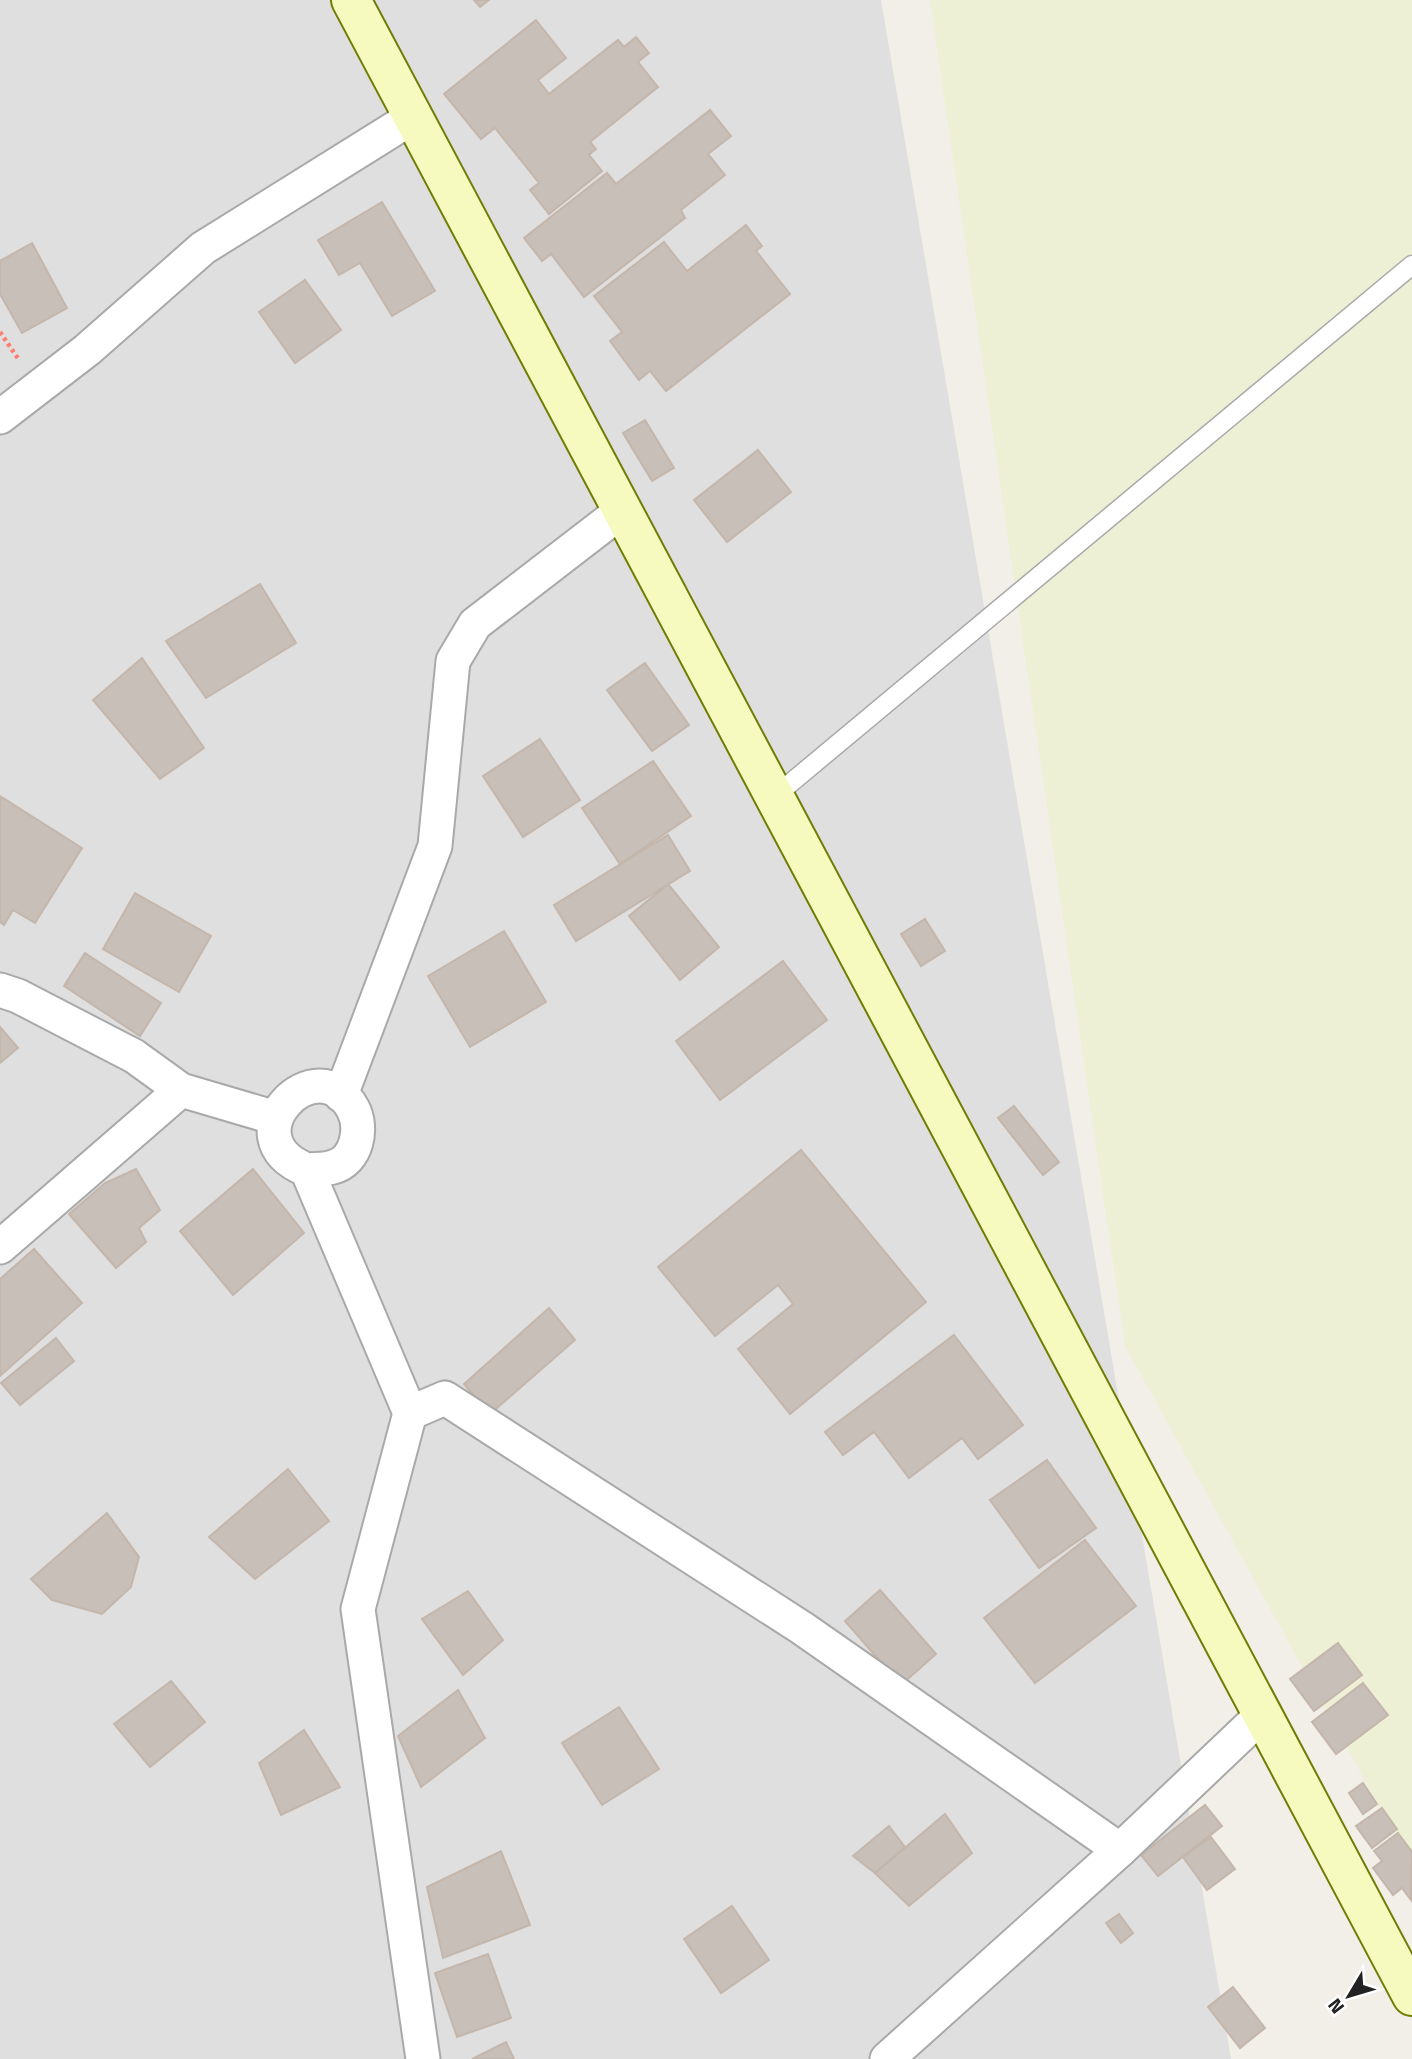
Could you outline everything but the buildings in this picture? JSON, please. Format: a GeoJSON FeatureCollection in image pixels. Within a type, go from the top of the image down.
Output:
{"type":"FeatureCollection","features":[{"type":"Feature","properties":{"kind":"main road"},"geometry":{"type":"LineString","coordinates":[[351,0],[1412,1996]]}},
{"type":"Feature","properties":{"kind":"street"},"geometry":{"type":"LineString","coordinates":[[0,417],[87,350],[203,248],[413,117]]}},
{"type":"Feature","properties":{"kind":"street"},"geometry":{"type":"LineString","coordinates":[[341,1095],[435,846],[453,661],[475,624],[623,510]]}},
{"type":"Feature","properties":{"kind":"street"},"geometry":{"type":"LineString","coordinates":[[0,990],[18,996],[134,1056],[181,1090],[276,1118]]}},
{"type":"Feature","properties":{"kind":"street"},"geometry":{"type":"LineString","coordinates":[[303,1089],[329,1089],[341,1095],[351,1105],[358,1119],[359,1133],[355,1147],[347,1159],[335,1167],[307,1170],[293,1165],[277,1144],[276,1118],[282,1105],[291,1095],[303,1089]]}},
{"type":"Feature","properties":{"kind":"street"},"geometry":{"type":"LineString","coordinates":[[0,1247],[181,1090]]}},
{"type":"Feature","properties":{"kind":"street"},"geometry":{"type":"LineString","coordinates":[[307,1170],[411,1413],[358,1609],[423,2059]]}},
{"type":"Feature","properties":{"kind":"street"},"geometry":{"type":"LineString","coordinates":[[411,1413],[445,1398],[802,1628],[1120,1850]]}},
{"type":"Feature","properties":{"kind":"street"},"geometry":{"type":"LineString","coordinates":[[887,2059],[1120,1850],[1263,1714]]}},
{"type":"Feature","properties":{"kind":"lane"},"geometry":{"type":"LineString","coordinates":[[775,796],[1412,265]]}},
{"type":"Feature","properties":{"kind":"shaded area"},"geometry":{"type":"Polygon","coordinates":[[[0,0],[881,0],[1231,2059],[0,2059],[0,0]]]}},
{"type":"Feature","properties":{"kind":"green space"},"geometry":{"type":"Polygon","coordinates":[[[930,0],[1412,0],[1412,1866],[1125,1346],[930,0]]]}}]}
